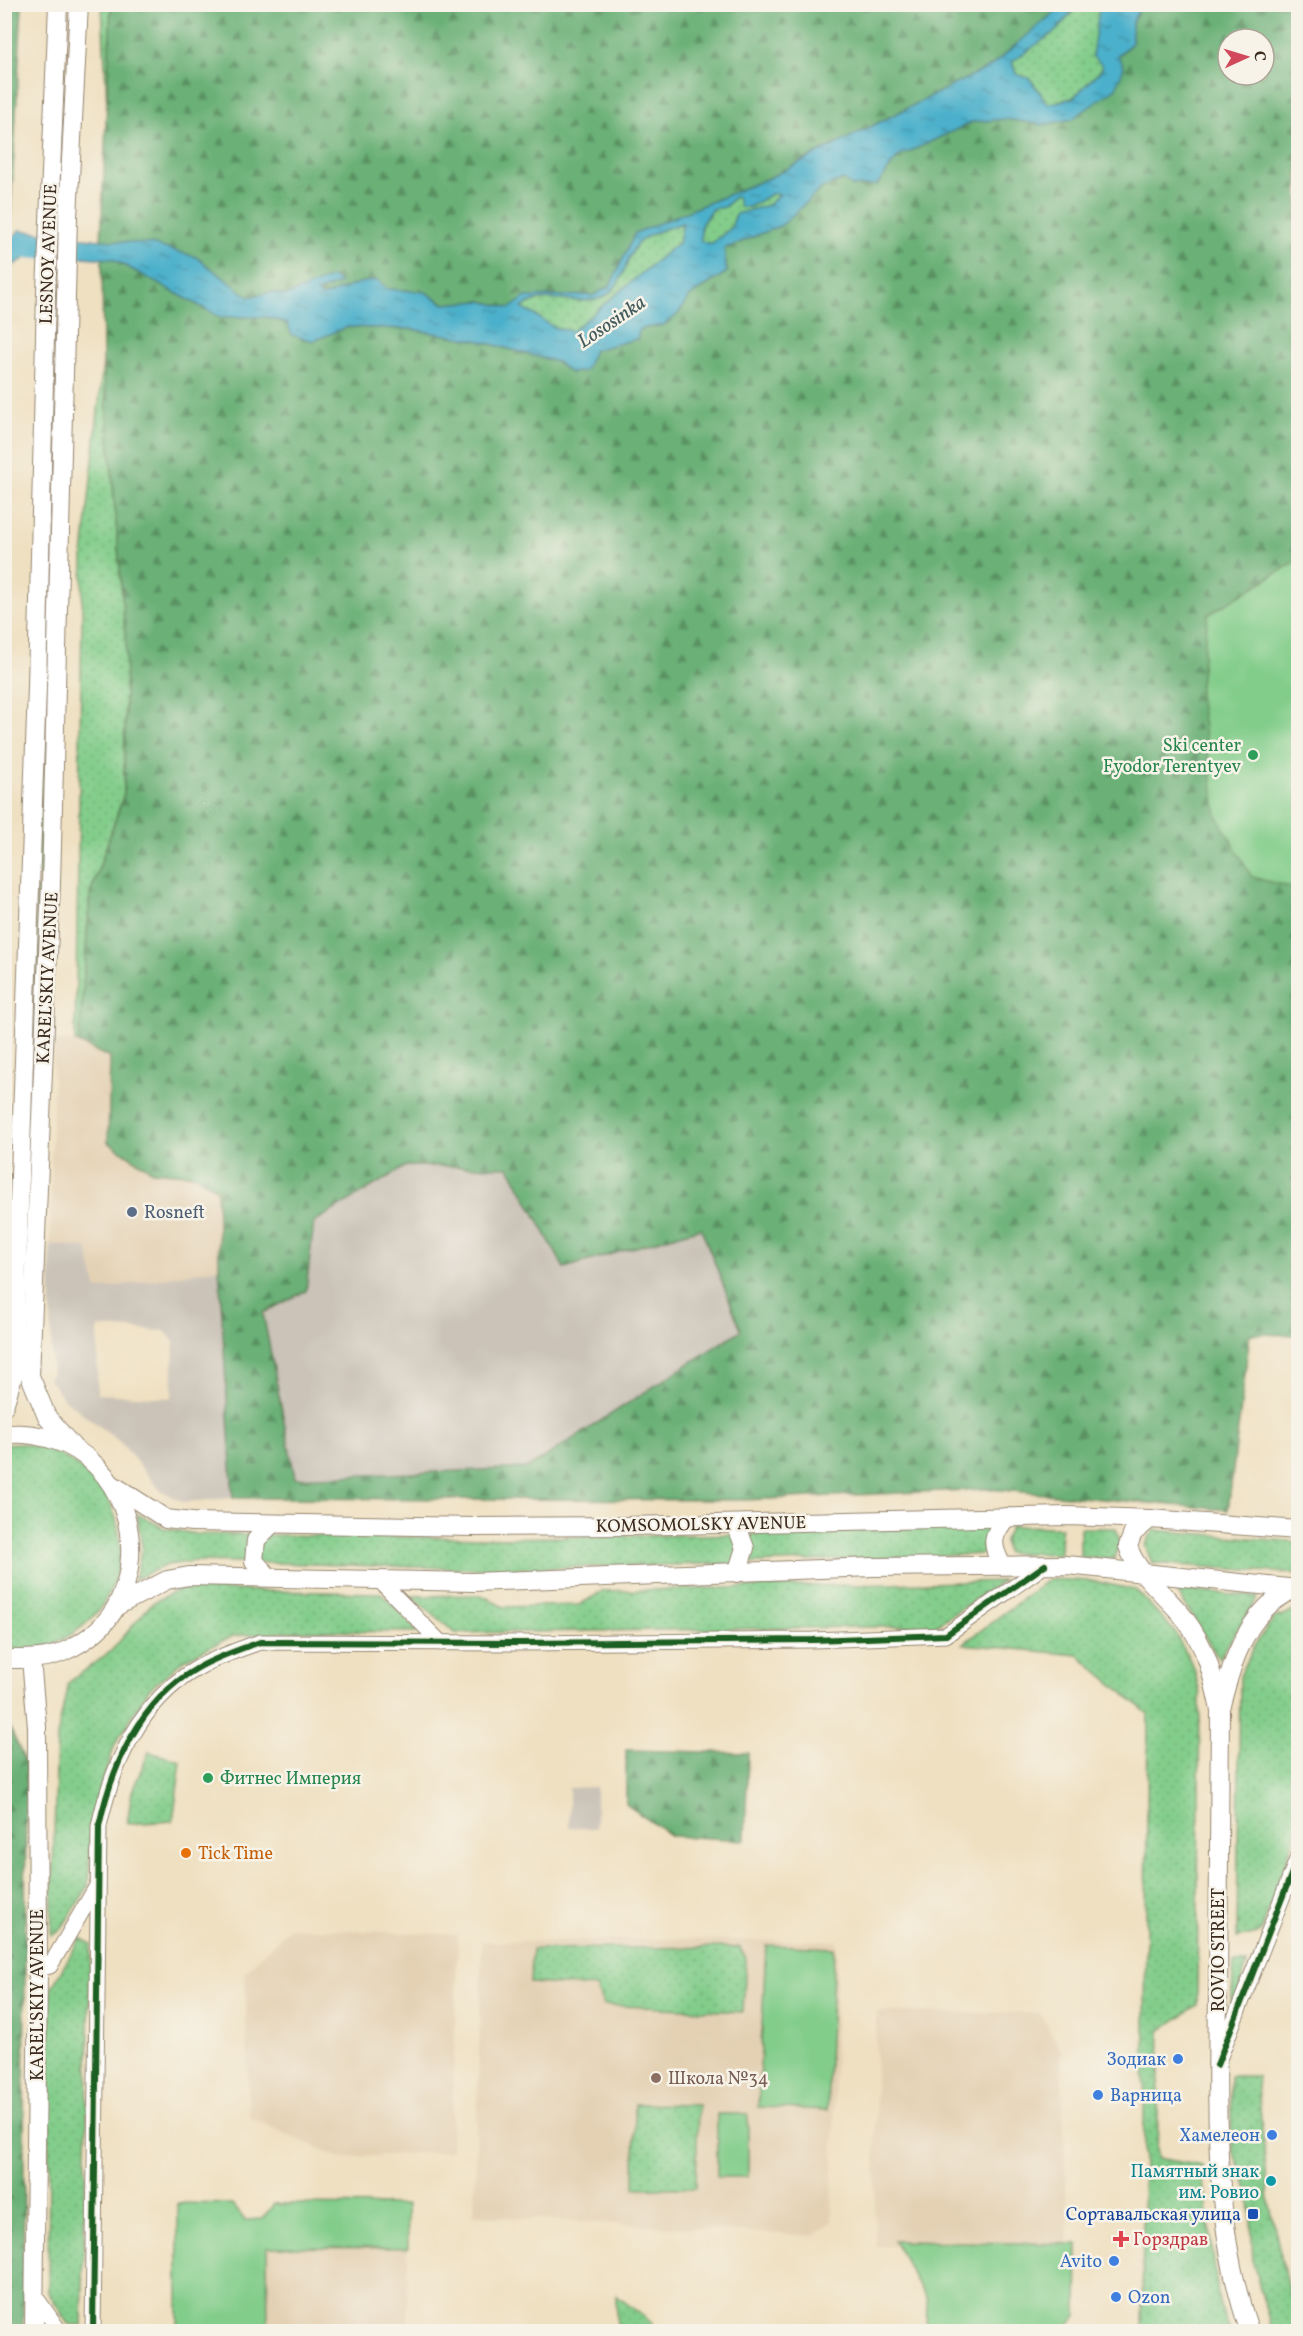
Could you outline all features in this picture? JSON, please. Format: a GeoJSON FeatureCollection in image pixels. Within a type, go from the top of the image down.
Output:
{"type":"FeatureCollection","features":[{"type":"Feature","properties":{"kind":"main road","name":"LESNOY AVENUE"},"geometry":{"type":"LineString","coordinates":[[42,503],[46,293],[58,4]]}},
{"type":"Feature","properties":{"kind":"main road","name":"LESNOY AVENUE"},"geometry":{"type":"LineString","coordinates":[[61,498],[68,217],[79,4]]}},
{"type":"Feature","properties":{"kind":"main road","name":"KAREL'SKIY AVENUE"},"geometry":{"type":"LineString","coordinates":[[61,498],[51,884],[30,1376],[47,1417],[72,1446]]}},
{"type":"Feature","properties":{"kind":"main road","name":"KAREL'SKIY AVENUE"},"geometry":{"type":"LineString","coordinates":[[4,1406],[13,1376],[42,503]]}},
{"type":"Feature","properties":{"kind":"main road"},"geometry":{"type":"LineString","coordinates":[[30,884],[51,884]]}},
{"type":"Feature","properties":{"kind":"main road"},"geometry":{"type":"LineString","coordinates":[[4,1435],[35,1435],[72,1446],[92,1461],[113,1485],[127,1518],[129,1550],[127,1580],[117,1606],[102,1626],[89,1637],[61,1653],[31,1659],[4,1659]]}},
{"type":"Feature","properties":{"kind":"main road","name":"KOMSOMOLSKY AVENUE"},"geometry":{"type":"LineString","coordinates":[[113,1485],[166,1519],[192,1522],[486,1527],[1068,1516],[1299,1530]]}},
{"type":"Feature","properties":{"kind":"main road"},"geometry":{"type":"LineString","coordinates":[[1002,1564],[995,1553],[994,1542],[996,1530],[1007,1517]]}},
{"type":"Feature","properties":{"kind":"main road","name":"ROVIO STREET"},"geometry":{"type":"LineString","coordinates":[[1150,1520],[1133,1533],[1128,1546],[1132,1560],[1186,1620],[1198,1639],[1210,1664],[1220,1710],[1217,2064],[1225,2217],[1234,2276],[1250,2331]]}},
{"type":"Feature","properties":{"kind":"main road"},"geometry":{"type":"LineString","coordinates":[[268,1576],[254,1562],[256,1540],[272,1524]]}},
{"type":"Feature","properties":{"kind":"main road"},"geometry":{"type":"LineString","coordinates":[[736,1524],[745,1548],[738,1573]]}},
{"type":"Feature","properties":{"kind":"main road"},"geometry":{"type":"LineString","coordinates":[[117,1606],[167,1581],[189,1576],[473,1582],[1002,1564],[1067,1565],[1296,1588]]}},
{"type":"Feature","properties":{"kind":"main road","name":"ROVIO STREET"},"geometry":{"type":"LineString","coordinates":[[1220,1710],[1234,1658],[1249,1632],[1266,1607],[1296,1588]]}},
{"type":"Feature","properties":{"kind":"main road","name":"KAREL'SKIY AVENUE"},"geometry":{"type":"LineString","coordinates":[[31,1659],[37,1727],[38,1969],[34,2331]]}},
{"type":"Feature","properties":{"kind":"street"},"geometry":{"type":"LineString","coordinates":[[93,2331],[99,1826],[115,1768],[149,1710],[169,1689],[194,1670],[220,1656],[260,1642],[313,1640],[441,1643],[813,1640],[946,1635],[1046,1565]]}},
{"type":"Feature","properties":{"kind":"street"},"geometry":{"type":"LineString","coordinates":[[379,1580],[441,1643]]}},
{"type":"Feature","properties":{"kind":"street"},"geometry":{"type":"LineString","coordinates":[[1217,2064],[1299,1857]]}},
{"type":"Feature","properties":{"kind":"street"},"geometry":{"type":"LineString","coordinates":[[38,1969],[50,1966],[99,1883]]}},
{"type":"Feature","properties":{"kind":"street"},"geometry":{"type":"LineString","coordinates":[[33,2293],[60,2331]]}},
{"type":"Feature","properties":{"kind":"shaded area"},"geometry":{"type":"Polygon","coordinates":[[[54,1040],[79,1043],[110,1058],[152,1171],[195,1175],[217,1189],[219,1268],[97,1290],[87,1249],[50,1244],[54,1040]]]}},
{"type":"Feature","properties":{"kind":"shaded area"},"geometry":{"type":"Polygon","coordinates":[[[406,1166],[509,1167],[564,1268],[701,1228],[741,1330],[528,1468],[295,1478],[263,1313],[306,1291],[314,1222],[406,1166]]]}},
{"type":"Feature","properties":{"kind":"shaded area"},"geometry":{"type":"Polygon","coordinates":[[[50,1244],[87,1248],[97,1290],[219,1268],[233,1498],[184,1502],[160,1490],[121,1443],[64,1399],[48,1378],[52,1374],[50,1244]],[[98,1327],[97,1394],[172,1398],[174,1342],[165,1331],[98,1327]]]}},
{"type":"Feature","properties":{"kind":"shaded area"},"geometry":{"type":"Polygon","coordinates":[[[596,1787],[596,1828],[569,1828],[569,1788],[596,1787]]]}},
{"type":"Feature","properties":{"kind":"shaded area"},"geometry":{"type":"Polygon","coordinates":[[[289,1928],[458,1935],[451,2151],[340,2158],[249,2117],[245,1972],[289,1928]]]}},
{"type":"Feature","properties":{"kind":"shaded area","name":"Школа №34"},"geometry":{"type":"Polygon","coordinates":[[[653,1939],[837,1941],[832,2222],[814,2236],[474,2215],[482,1942],[653,1939]]]}},
{"type":"Feature","properties":{"kind":"shaded area"},"geometry":{"type":"Polygon","coordinates":[[[876,2012],[1040,2013],[1061,2050],[1068,2249],[875,2246],[876,2012]]]}},
{"type":"Feature","properties":{"kind":"shaded area"},"geometry":{"type":"Polygon","coordinates":[[[267,2247],[408,2248],[408,2331],[268,2331],[267,2247]]]}},
{"type":"Feature","properties":{"kind":"green space"},"geometry":{"type":"Polygon","coordinates":[[[4,5],[22,5],[5,316],[4,5]]]}},
{"type":"Feature","properties":{"kind":"green space"},"geometry":{"type":"Polygon","coordinates":[[[102,5],[111,5],[107,107],[102,5]]]}},
{"type":"Feature","properties":{"kind":"green space"},"geometry":{"type":"Polygon","coordinates":[[[111,5],[1063,5],[991,66],[769,178],[635,233],[610,286],[594,295],[527,297],[510,308],[481,301],[445,304],[425,292],[388,289],[359,283],[322,297],[316,292],[332,278],[285,296],[272,292],[249,297],[196,257],[101,240],[111,5]]]}},
{"type":"Feature","properties":{"kind":"green space"},"geometry":{"type":"Polygon","coordinates":[[[1103,5],[1099,10],[1102,69],[1073,98],[1048,104],[1030,79],[1016,74],[1012,61],[1057,30],[1076,7],[1103,5]]]}},
{"type":"Feature","properties":{"kind":"green space"},"geometry":{"type":"Polygon","coordinates":[[[1141,5],[1298,5],[1298,560],[1208,615],[1252,877],[1298,889],[1298,1335],[1250,1334],[1228,1510],[988,1489],[744,1500],[233,1498],[219,1268],[217,1189],[195,1175],[152,1171],[108,1142],[110,1058],[79,1043],[90,895],[124,794],[126,644],[103,362],[102,258],[113,259],[220,317],[266,317],[287,323],[313,341],[347,327],[410,329],[476,340],[557,362],[570,373],[593,350],[637,339],[639,329],[664,325],[678,314],[690,296],[727,272],[724,249],[782,225],[822,188],[844,180],[877,185],[898,157],[972,122],[1006,119],[1043,125],[1072,119],[1118,56],[1132,43],[1132,23],[1141,5]],[[406,1166],[314,1222],[306,1291],[263,1313],[295,1478],[528,1468],[741,1330],[701,1228],[564,1268],[509,1167],[406,1166]]]}},
{"type":"Feature","properties":{"kind":"green space"},"geometry":{"type":"Polygon","coordinates":[[[771,193],[781,194],[768,205],[736,214],[731,228],[711,244],[701,241],[701,225],[713,209],[725,207],[734,197],[750,207],[771,193]]]}},
{"type":"Feature","properties":{"kind":"green space"},"geometry":{"type":"Polygon","coordinates":[[[683,223],[679,242],[572,331],[552,326],[522,308],[538,300],[589,300],[607,295],[619,281],[631,254],[640,241],[683,223]]]}},
{"type":"Feature","properties":{"kind":"green space"},"geometry":{"type":"Polygon","coordinates":[[[103,362],[126,644],[124,794],[90,895],[79,1043],[75,1042],[83,556],[103,362]]]}},
{"type":"Feature","properties":{"kind":"green space"},"geometry":{"type":"Polygon","coordinates":[[[48,515],[54,515],[44,875],[36,876],[48,515]]]}},
{"type":"Feature","properties":{"kind":"green space","name":"Ski center Fyodor Terentyev"},"geometry":{"type":"Polygon","coordinates":[[[1298,560],[1298,889],[1252,877],[1217,816],[1199,694],[1208,615],[1298,560]]]}},
{"type":"Feature","properties":{"kind":"green space"},"geometry":{"type":"Polygon","coordinates":[[[36,888],[43,889],[20,1371],[36,888]]]}},
{"type":"Feature","properties":{"kind":"green space"},"geometry":{"type":"Polygon","coordinates":[[[18,1443],[60,1455],[86,1473],[108,1499],[119,1534],[120,1553],[117,1571],[112,1588],[103,1604],[92,1618],[62,1640],[31,1649],[5,1648],[4,1444],[18,1443]]]}},
{"type":"Feature","properties":{"kind":"green space"},"geometry":{"type":"Polygon","coordinates":[[[137,1514],[164,1528],[196,1534],[492,1538],[753,1534],[990,1525],[983,1540],[986,1554],[755,1563],[489,1569],[197,1561],[167,1565],[135,1579],[142,1547],[137,1514]]]}},
{"type":"Feature","properties":{"kind":"green space"},"geometry":{"type":"Polygon","coordinates":[[[1011,1526],[1061,1527],[1060,1554],[1007,1553],[1004,1540],[1011,1526]]]}},
{"type":"Feature","properties":{"kind":"green space"},"geometry":{"type":"Polygon","coordinates":[[[1080,1528],[1116,1528],[1120,1544],[1114,1559],[1080,1557],[1080,1528]]]}},
{"type":"Feature","properties":{"kind":"green space"},"geometry":{"type":"Polygon","coordinates":[[[1154,1530],[1298,1542],[1298,1574],[1152,1563],[1145,1545],[1154,1530]]]}},
{"type":"Feature","properties":{"kind":"green space"},"geometry":{"type":"Polygon","coordinates":[[[1049,1579],[1093,1581],[1136,1590],[1174,1631],[1194,1668],[1200,1694],[1197,2005],[1160,2031],[1157,2158],[1202,2166],[1219,2303],[1230,2331],[1142,2331],[1148,1714],[1078,1655],[963,1644],[1049,1579]]]}},
{"type":"Feature","properties":{"kind":"green space"},"geometry":{"type":"Polygon","coordinates":[[[1003,1581],[935,1626],[455,1633],[411,1596],[482,1595],[503,1607],[579,1605],[603,1591],[1003,1581]]]}},
{"type":"Feature","properties":{"kind":"green space"},"geometry":{"type":"Polygon","coordinates":[[[179,1589],[381,1593],[418,1632],[299,1631],[233,1636],[187,1658],[149,1689],[115,1744],[92,1812],[88,1887],[60,1931],[51,1936],[57,1736],[68,1683],[112,1650],[152,1603],[179,1589]]]}},
{"type":"Feature","properties":{"kind":"green space"},"geometry":{"type":"Polygon","coordinates":[[[1176,1590],[1258,1597],[1219,1659],[1176,1590]]]}},
{"type":"Feature","properties":{"kind":"green space"},"geometry":{"type":"Polygon","coordinates":[[[1298,1609],[1298,1827],[1261,1932],[1237,1938],[1240,1676],[1256,1643],[1274,1618],[1298,1609]]]}},
{"type":"Feature","properties":{"kind":"green space"},"geometry":{"type":"Polygon","coordinates":[[[5,1717],[26,1764],[23,2332],[4,2331],[5,1717]]]}},
{"type":"Feature","properties":{"kind":"green space"},"geometry":{"type":"Polygon","coordinates":[[[626,1750],[748,1753],[745,1840],[671,1836],[626,1804],[626,1750]]]}},
{"type":"Feature","properties":{"kind":"green space"},"geometry":{"type":"Polygon","coordinates":[[[149,1752],[181,1761],[173,1821],[127,1824],[132,1791],[149,1752]]]}},
{"type":"Feature","properties":{"kind":"green space"},"geometry":{"type":"Polygon","coordinates":[[[80,1938],[91,1944],[82,2326],[69,2324],[48,2292],[50,1991],[80,1938]]]}},
{"type":"Feature","properties":{"kind":"green space"},"geometry":{"type":"Polygon","coordinates":[[[766,1945],[834,1948],[827,2110],[758,2107],[766,1945]]]}},
{"type":"Feature","properties":{"kind":"green space"},"geometry":{"type":"Polygon","coordinates":[[[739,1947],[746,1958],[743,2012],[603,2005],[596,1987],[530,1983],[532,1949],[739,1947]]]}},
{"type":"Feature","properties":{"kind":"green space"},"geometry":{"type":"Polygon","coordinates":[[[1234,1963],[1247,1963],[1230,2021],[1234,1963]]]}},
{"type":"Feature","properties":{"kind":"green space"},"geometry":{"type":"Polygon","coordinates":[[[1230,2076],[1257,2076],[1269,2201],[1289,2294],[1298,2306],[1298,2331],[1272,2331],[1253,2263],[1250,2197],[1232,2148],[1230,2076]]]}},
{"type":"Feature","properties":{"kind":"green space"},"geometry":{"type":"Polygon","coordinates":[[[635,2104],[698,2105],[696,2188],[634,2188],[635,2104]]]}},
{"type":"Feature","properties":{"kind":"green space"},"geometry":{"type":"Polygon","coordinates":[[[717,2114],[748,2114],[748,2177],[717,2177],[717,2114]]]}},
{"type":"Feature","properties":{"kind":"green space"},"geometry":{"type":"Polygon","coordinates":[[[178,2203],[232,2204],[245,2220],[262,2219],[274,2204],[407,2205],[408,2248],[267,2247],[268,2331],[178,2331],[178,2203]]]}},
{"type":"Feature","properties":{"kind":"green space"},"geometry":{"type":"Polygon","coordinates":[[[894,2241],[1078,2244],[1077,2316],[1061,2331],[926,2331],[927,2300],[894,2241]]]}},
{"type":"Feature","properties":{"kind":"green space"},"geometry":{"type":"Polygon","coordinates":[[[616,2295],[652,2323],[652,2331],[616,2331],[616,2295]]]}},
{"type":"Feature","properties":{"kind":"water"},"geometry":{"type":"Polygon","coordinates":[[[1063,5],[1082,5],[1076,7],[1057,30],[1012,62],[1016,74],[1030,79],[1048,104],[1073,98],[1102,69],[1102,65],[1092,56],[1099,9],[1103,5],[1141,5],[1132,23],[1132,43],[1118,55],[1124,67],[1116,88],[1072,119],[1043,125],[1006,119],[972,122],[898,157],[877,185],[853,187],[843,180],[822,188],[782,225],[724,249],[727,272],[690,296],[678,314],[664,325],[640,329],[637,339],[594,350],[585,371],[570,373],[557,362],[476,340],[410,329],[347,327],[313,341],[292,335],[287,323],[266,317],[220,317],[113,259],[33,254],[10,267],[11,242],[19,230],[151,244],[196,257],[249,297],[272,292],[285,296],[332,277],[341,283],[317,292],[322,297],[359,283],[377,280],[388,289],[425,292],[445,304],[481,301],[510,308],[526,297],[594,295],[610,286],[635,233],[769,178],[991,66],[1063,5]],[[771,194],[750,207],[740,207],[737,197],[734,197],[725,207],[712,209],[701,225],[701,241],[711,244],[731,228],[736,214],[768,205],[780,194],[771,194]],[[683,223],[655,232],[640,241],[619,281],[607,295],[589,301],[539,300],[522,308],[552,326],[572,331],[679,242],[683,223]]]}},
{"type":"Feature","properties":{"kind":"waterway","name":"Lososinka"},"geometry":{"type":"LineString","coordinates":[[4,253],[23,246],[41,247]]}},
{"type":"Feature","properties":{"kind":"cycle path"},"geometry":{"type":"LineString","coordinates":[[93,2332],[99,1826],[112,1781],[131,1737],[144,1717],[176,1682],[211,1661],[260,1642],[524,1643],[813,1640],[946,1635],[1045,1565]]}},
{"type":"Feature","properties":{"kind":"cycle path"},"geometry":{"type":"LineString","coordinates":[[1217,2065],[1298,1857]]}},
{"type":"Feature","properties":{"kind":"place","name":"Ski center Fyodor Terentyev"},"geometry":{"type":"Point","coordinates":[1253,755]}},
{"type":"Feature","properties":{"kind":"place","name":"Rosneft"},"geometry":{"type":"Point","coordinates":[132,1212]}},
{"type":"Feature","properties":{"kind":"place","name":"Фитнес Империя"},"geometry":{"type":"Point","coordinates":[208,1778]}},
{"type":"Feature","properties":{"kind":"place","name":"Tick Time"},"geometry":{"type":"Point","coordinates":[186,1853]}},
{"type":"Feature","properties":{"kind":"place","name":"Зодиак"},"geometry":{"type":"Point","coordinates":[1178,2059]}},
{"type":"Feature","properties":{"kind":"place","name":"Школа №34"},"geometry":{"type":"Point","coordinates":[656,2078]}},
{"type":"Feature","properties":{"kind":"place","name":"Варница"},"geometry":{"type":"Point","coordinates":[1098,2095]}},
{"type":"Feature","properties":{"kind":"place","name":"Хамелеон"},"geometry":{"type":"Point","coordinates":[1272,2135]}},
{"type":"Feature","properties":{"kind":"place","name":"Памятный знак им. Ровио"},"geometry":{"type":"Point","coordinates":[1271,2181]}},
{"type":"Feature","properties":{"kind":"place","name":"Сортавальская улица"},"geometry":{"type":"Point","coordinates":[1253,2214]}},
{"type":"Feature","properties":{"kind":"place","name":"Горздрав"},"geometry":{"type":"Point","coordinates":[1121,2239]}},
{"type":"Feature","properties":{"kind":"place","name":"Avito"},"geometry":{"type":"Point","coordinates":[1114,2261]}},
{"type":"Feature","properties":{"kind":"place","name":"Ozon"},"geometry":{"type":"Point","coordinates":[1116,2297]}}]}
